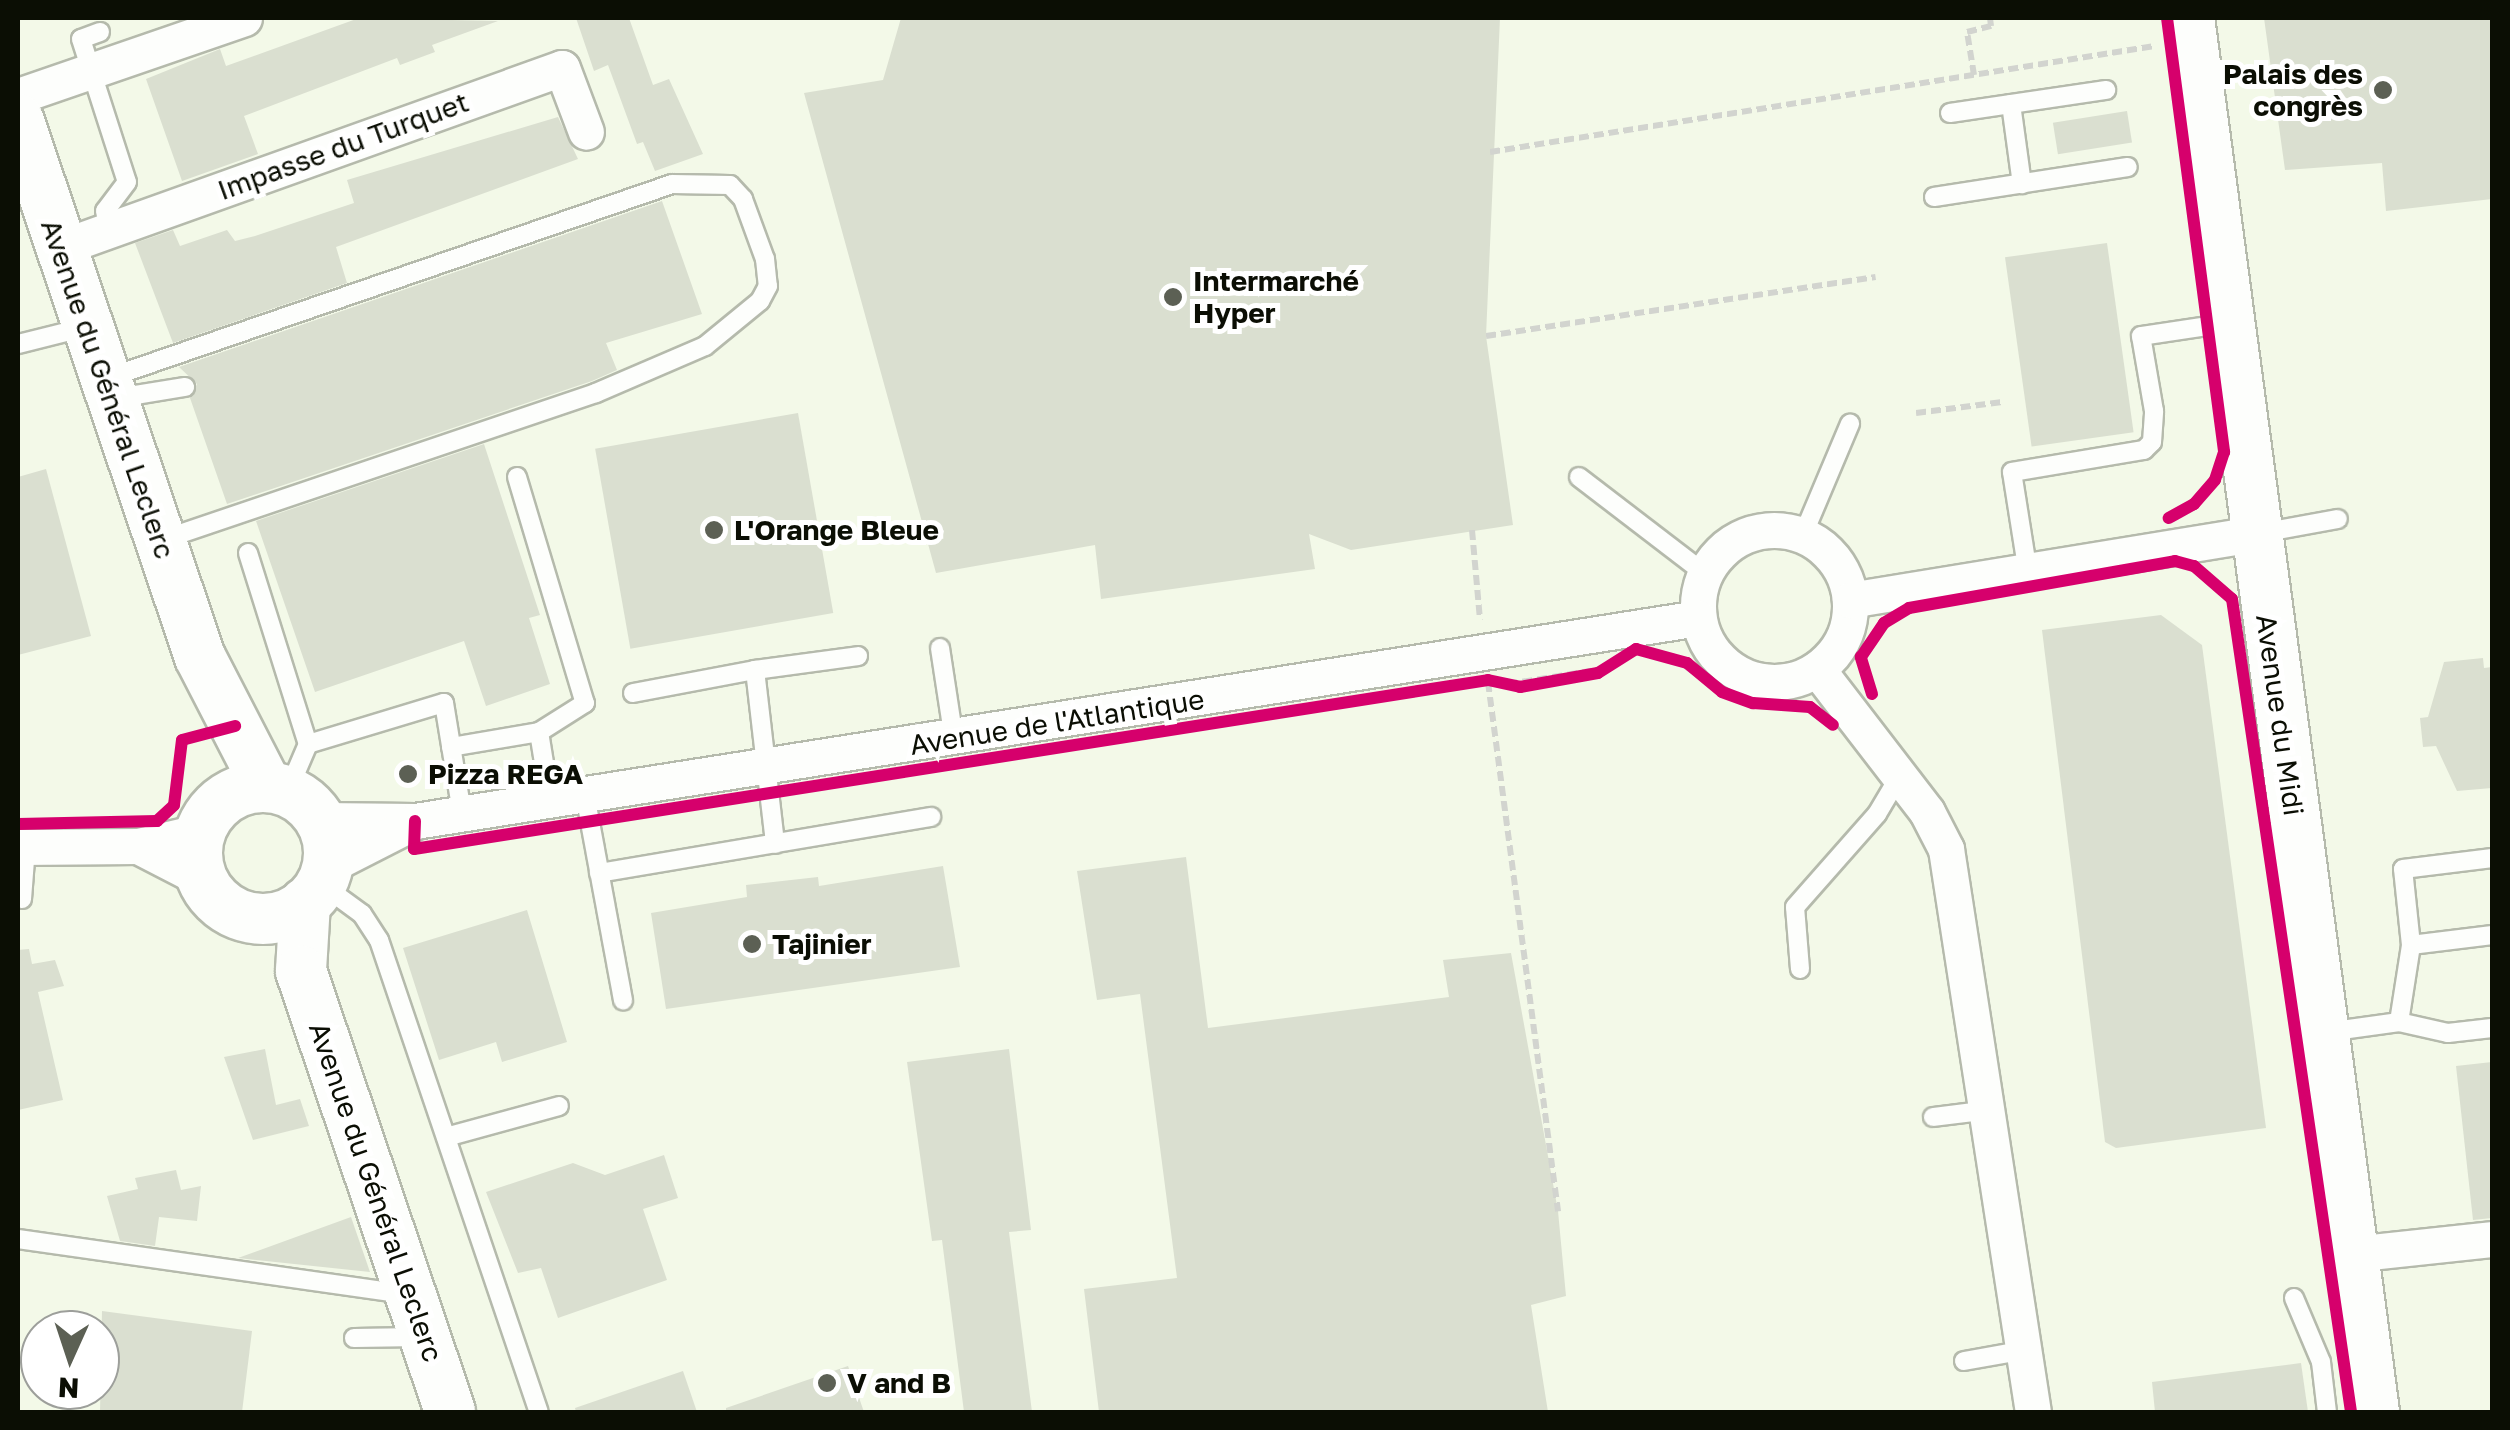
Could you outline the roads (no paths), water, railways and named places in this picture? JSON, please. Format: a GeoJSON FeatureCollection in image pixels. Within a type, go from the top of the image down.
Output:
{"type":"FeatureCollection","features":[{"type":"Feature","properties":{"kind":"street"},"geometry":{"type":"LineString","coordinates":[[18,96],[244,18]]}},
{"type":"Feature","properties":{"kind":"street","name":"Avenue du Midi"},"geometry":{"type":"LineString","coordinates":[[2180,30],[2228,323],[2374,1412]]}},
{"type":"Feature","properties":{"kind":"street","name":"Impasse du Turquet"},"geometry":{"type":"LineString","coordinates":[[60,248],[562,68],[586,132]]}},
{"type":"Feature","properties":{"kind":"street","name":"Avenue du Général Leclerc"},"geometry":{"type":"LineString","coordinates":[[18,119],[159,541],[272,841],[301,971],[450,1412]]}},
{"type":"Feature","properties":{"kind":"street"},"geometry":{"type":"LineString","coordinates":[[1758,530],[1804,535],[1836,561],[1850,600],[1843,639],[1817,669],[1768,682],[1744,676],[1722,663],[1698,618],[1704,573],[1726,546],[1758,530]]}},
{"type":"Feature","properties":{"kind":"street"},"geometry":{"type":"LineString","coordinates":[[1850,600],[2256,534]]}},
{"type":"Feature","properties":{"kind":"street","name":"Avenue de l'Atlantique"},"geometry":{"type":"LineString","coordinates":[[272,841],[954,739],[1698,618]]}},
{"type":"Feature","properties":{"kind":"street"},"geometry":{"type":"LineString","coordinates":[[1817,669],[1899,778],[1946,849],[2033,1412]]}},
{"type":"Feature","properties":{"kind":"street"},"geometry":{"type":"LineString","coordinates":[[22,847],[272,841]]}},
{"type":"Feature","properties":{"kind":"street","name":"Avenue du Général Leclerc"},"geometry":{"type":"LineString","coordinates":[[272,841],[271,918],[250,918],[301,971]]}},
{"type":"Feature","properties":{"kind":"street"},"geometry":{"type":"LineString","coordinates":[[2352,1254],[2492,1239]]}},
{"type":"Feature","properties":{"kind":"lane"},"geometry":{"type":"LineString","coordinates":[[100,32],[82,40],[88,70],[127,182],[105,211],[109,230]]}},
{"type":"Feature","properties":{"kind":"lane"},"geometry":{"type":"LineString","coordinates":[[1950,113],[2106,90]]}},
{"type":"Feature","properties":{"kind":"lane"},"geometry":{"type":"LineString","coordinates":[[2011,104],[2022,184]]}},
{"type":"Feature","properties":{"kind":"lane"},"geometry":{"type":"LineString","coordinates":[[1934,197],[2128,166]]}},
{"type":"Feature","properties":{"kind":"lane"},"geometry":{"type":"LineString","coordinates":[[108,390],[620,197],[701,180],[730,186],[743,199],[766,259],[768,286],[741,320],[705,346],[596,394],[257,504],[159,541]]}},
{"type":"Feature","properties":{"kind":"lane"},"geometry":{"type":"LineString","coordinates":[[2028,573],[2012,472],[2144,450],[2154,422],[2141,336],[2228,323]]}},
{"type":"Feature","properties":{"kind":"lane"},"geometry":{"type":"LineString","coordinates":[[18,344],[87,327]]}},
{"type":"Feature","properties":{"kind":"lane"},"geometry":{"type":"LineString","coordinates":[[108,390],[185,387]]}},
{"type":"Feature","properties":{"kind":"lane"},"geometry":{"type":"LineString","coordinates":[[1804,535],[1850,424]]}},
{"type":"Feature","properties":{"kind":"lane"},"geometry":{"type":"LineString","coordinates":[[1578,477],[1704,573]]}},
{"type":"Feature","properties":{"kind":"lane"},"geometry":{"type":"LineString","coordinates":[[451,747],[539,732],[585,704],[517,478]]}},
{"type":"Feature","properties":{"kind":"lane"},"geometry":{"type":"LineString","coordinates":[[2256,534],[2338,520]]}},
{"type":"Feature","properties":{"kind":"lane"},"geometry":{"type":"LineString","coordinates":[[248,553],[308,744],[272,841],[362,914],[379,940],[539,1412]]}},
{"type":"Feature","properties":{"kind":"lane"},"geometry":{"type":"LineString","coordinates":[[940,648],[954,739]]}},
{"type":"Feature","properties":{"kind":"lane"},"geometry":{"type":"LineString","coordinates":[[632,694],[755,670],[858,656]]}},
{"type":"Feature","properties":{"kind":"lane"},"geometry":{"type":"LineString","coordinates":[[755,670],[775,844]]}},
{"type":"Feature","properties":{"kind":"lane"},"geometry":{"type":"LineString","coordinates":[[308,744],[444,703],[462,813]]}},
{"type":"Feature","properties":{"kind":"lane"},"geometry":{"type":"LineString","coordinates":[[539,732],[600,873],[622,1001]]}},
{"type":"Feature","properties":{"kind":"lane"},"geometry":{"type":"LineString","coordinates":[[1800,968],[1796,908],[1877,814],[1899,778]]}},
{"type":"Feature","properties":{"kind":"lane"},"geometry":{"type":"LineString","coordinates":[[600,873],[932,817]]}},
{"type":"Feature","properties":{"kind":"lane"},"geometry":{"type":"LineString","coordinates":[[22,847],[22,899]]}},
{"type":"Feature","properties":{"kind":"lane"},"geometry":{"type":"LineString","coordinates":[[2400,1022],[2411,946],[2403,869],[2492,858]]}},
{"type":"Feature","properties":{"kind":"lane"},"geometry":{"type":"LineString","coordinates":[[2411,946],[2492,936]]}},
{"type":"Feature","properties":{"kind":"lane"},"geometry":{"type":"LineString","coordinates":[[2322,1033],[2400,1022],[2448,1033],[2492,1028]]}},
{"type":"Feature","properties":{"kind":"lane"},"geometry":{"type":"LineString","coordinates":[[446,1136],[558,1106]]}},
{"type":"Feature","properties":{"kind":"lane"},"geometry":{"type":"LineString","coordinates":[[1934,1117],[1989,1110]]}},
{"type":"Feature","properties":{"kind":"lane"},"geometry":{"type":"LineString","coordinates":[[18,1238],[418,1316]]}},
{"type":"Feature","properties":{"kind":"lane"},"geometry":{"type":"LineString","coordinates":[[2294,1298],[2322,1362],[2327,1412]]}},
{"type":"Feature","properties":{"kind":"lane"},"geometry":{"type":"LineString","coordinates":[[354,1338],[418,1316]]}},
{"type":"Feature","properties":{"kind":"lane"},"geometry":{"type":"LineString","coordinates":[[1964,1360],[2025,1350]]}},
{"type":"Feature","properties":{"kind":"place","name":"Palais des congrès"},"geometry":{"type":"Point","coordinates":[2383,90]}},
{"type":"Feature","properties":{"kind":"place","name":"Intermarché Hyper"},"geometry":{"type":"Point","coordinates":[1173,297]}},
{"type":"Feature","properties":{"kind":"place","name":"L'Orange Bleue"},"geometry":{"type":"Point","coordinates":[714,530]}},
{"type":"Feature","properties":{"kind":"place","name":"Pizza REGA"},"geometry":{"type":"Point","coordinates":[408,774]}},
{"type":"Feature","properties":{"kind":"place","name":"Tajinier"},"geometry":{"type":"Point","coordinates":[752,944]}},
{"type":"Feature","properties":{"kind":"place","name":"V and B"},"geometry":{"type":"Point","coordinates":[827,1383]}}]}
